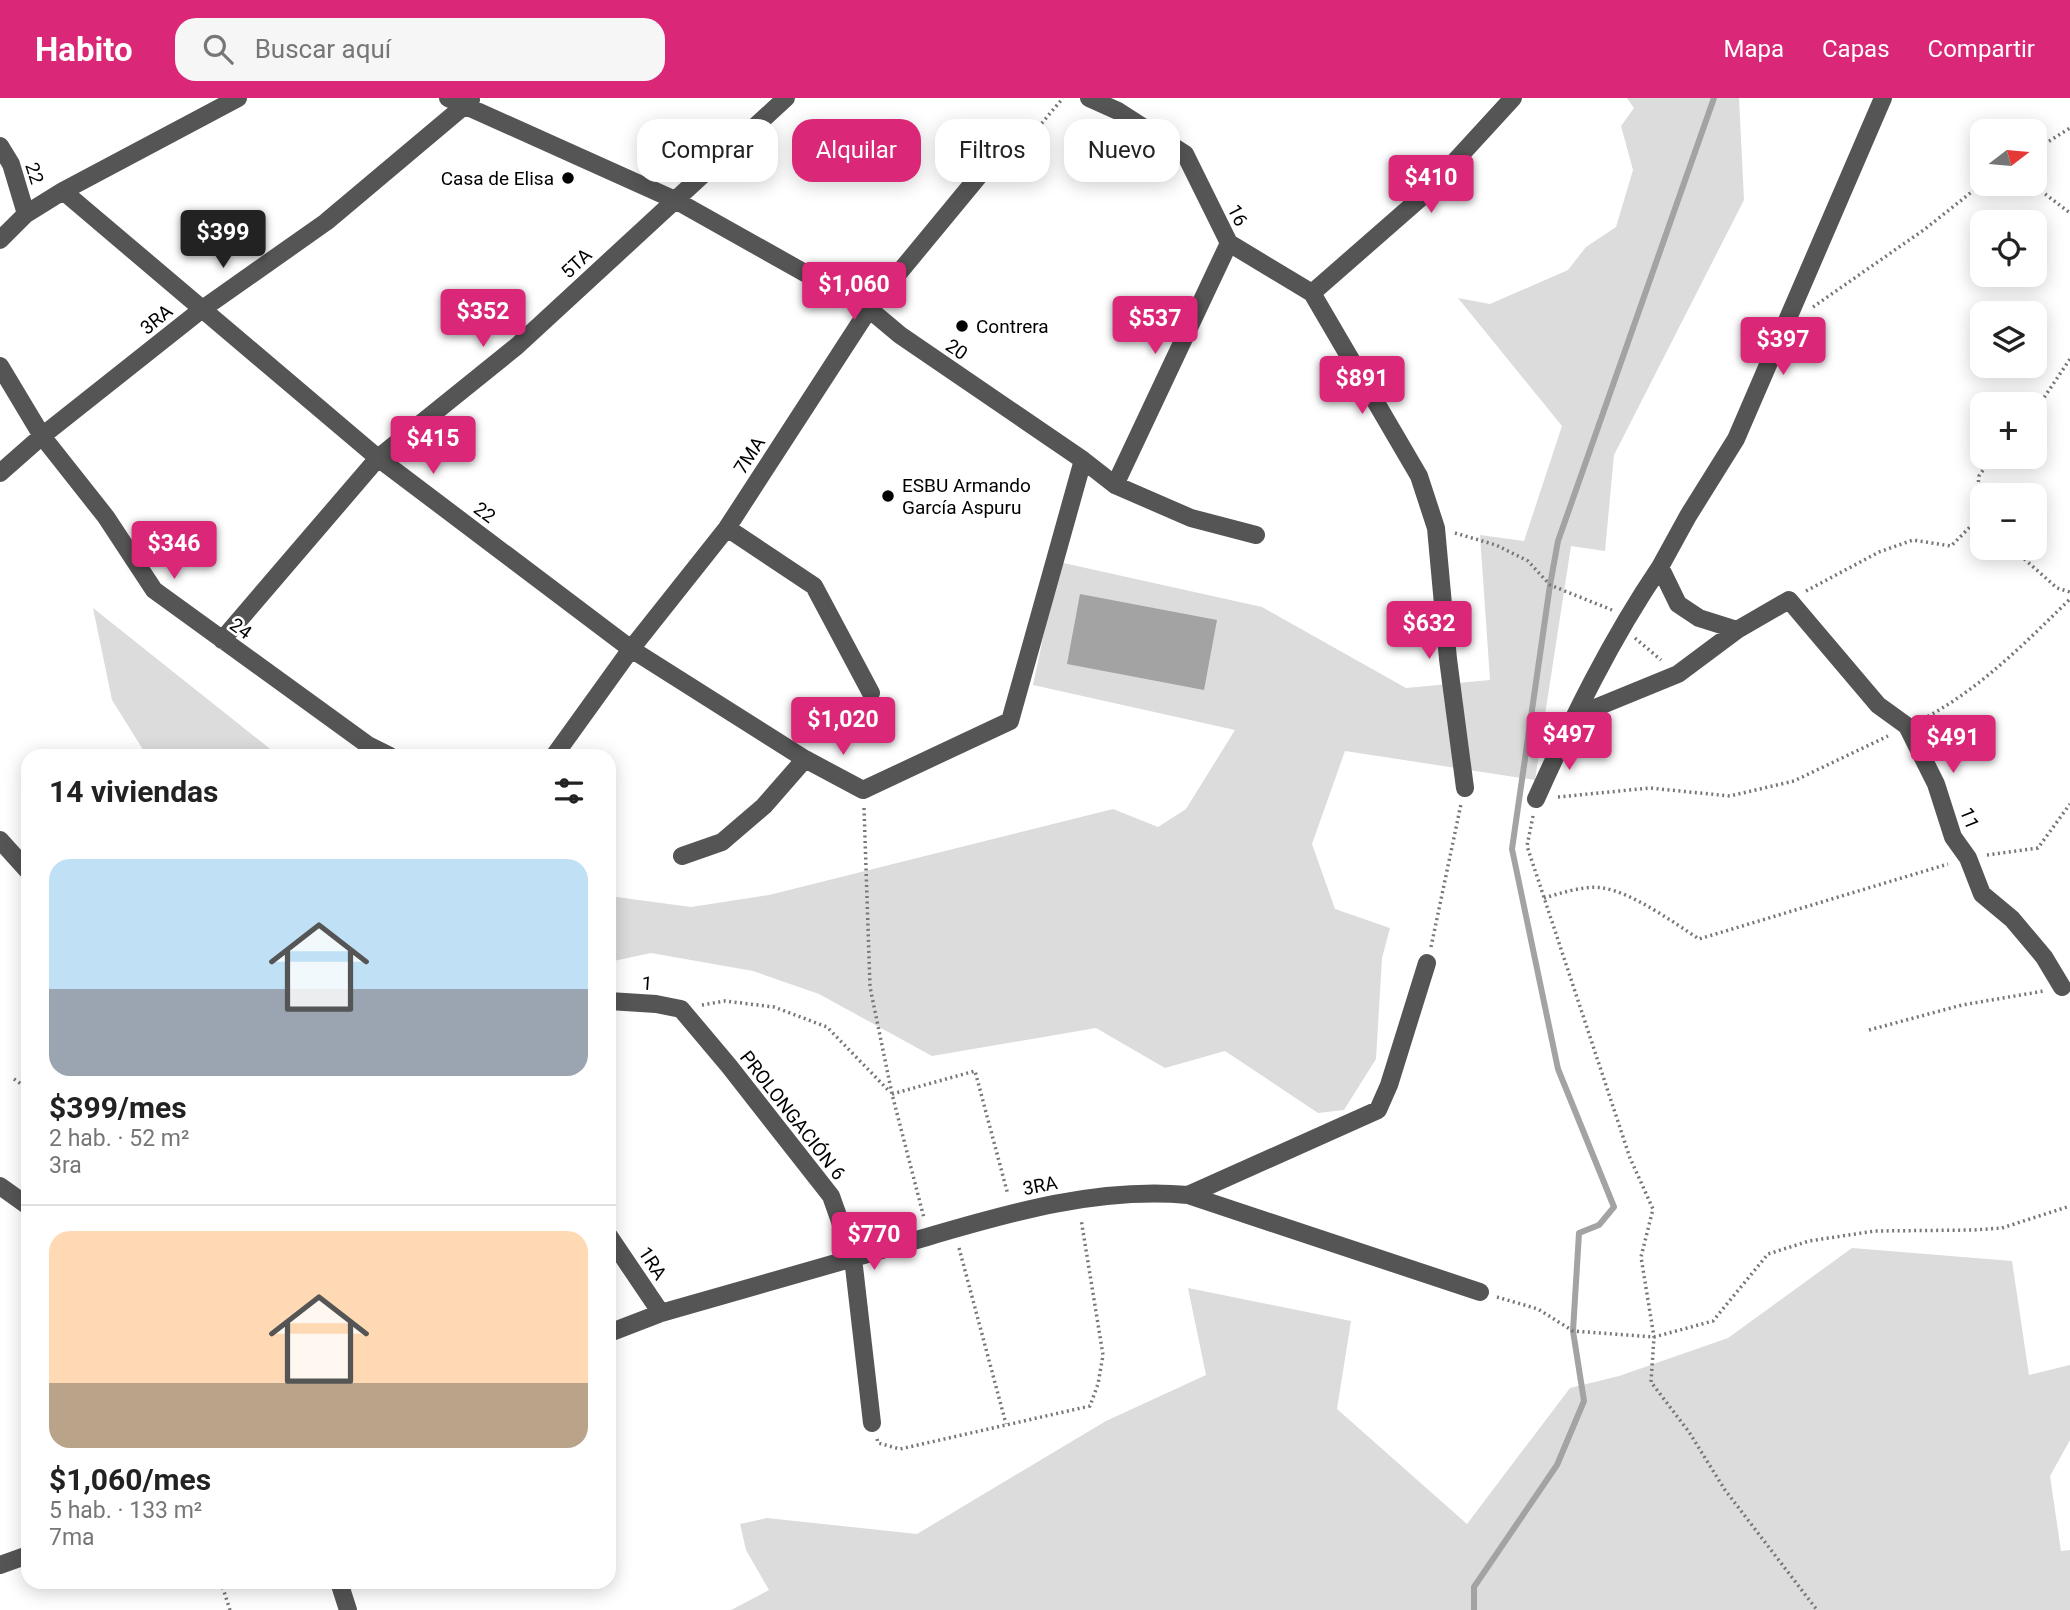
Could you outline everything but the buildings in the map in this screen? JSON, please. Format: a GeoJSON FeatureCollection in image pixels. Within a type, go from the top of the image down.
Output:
{"type":"FeatureCollection","features":[{"type":"Feature","properties":{"kind":"street"},"geometry":{"type":"LineString","coordinates":[[0,240],[26,214],[64,191],[238,98]]}},
{"type":"Feature","properties":{"kind":"street","name":"20"},"geometry":{"type":"LineString","coordinates":[[447,98],[469,102],[675,200],[869,309],[900,335],[1083,460],[1115,485],[1191,519],[1256,536]]}},
{"type":"Feature","properties":{"kind":"street","name":"5TA"},"geometry":{"type":"LineString","coordinates":[[222,640],[378,458],[517,346],[786,98]]}},
{"type":"Feature","properties":{"kind":"street","name":"16"},"geometry":{"type":"LineString","coordinates":[[1089,98],[1118,111],[1185,154],[1229,243]]}},
{"type":"Feature","properties":{"kind":"street"},"geometry":{"type":"LineString","coordinates":[[1312,293],[1424,195],[1513,98]]}},
{"type":"Feature","properties":{"kind":"street"},"geometry":{"type":"LineString","coordinates":[[1536,799],[1627,617],[1736,439],[1883,98]]}},
{"type":"Feature","properties":{"kind":"street","name":"3RA"},"geometry":{"type":"LineString","coordinates":[[0,473],[42,436],[201,310],[327,222],[469,102]]}},
{"type":"Feature","properties":{"kind":"street","name":"22"},"geometry":{"type":"LineString","coordinates":[[0,146],[11,164],[26,214]]}},
{"type":"Feature","properties":{"kind":"street","name":"7MA"},"geometry":{"type":"LineString","coordinates":[[559,749],[631,649],[727,528],[869,309],[974,182]]}},
{"type":"Feature","properties":{"kind":"street","name":"22"},"geometry":{"type":"LineString","coordinates":[[64,191],[378,458],[631,649],[805,759],[863,789]]}},
{"type":"Feature","properties":{"kind":"street"},"geometry":{"type":"LineString","coordinates":[[1115,485],[1229,243],[1312,293],[1419,476],[1436,528],[1448,659],[1465,789]]}},
{"type":"Feature","properties":{"kind":"street","name":"24"},"geometry":{"type":"LineString","coordinates":[[0,366],[42,436],[106,517],[154,590],[376,749]]}},
{"type":"Feature","properties":{"kind":"street"},"geometry":{"type":"LineString","coordinates":[[863,789],[1010,721],[1083,460]]}},
{"type":"Feature","properties":{"kind":"street"},"geometry":{"type":"LineString","coordinates":[[727,528],[814,586],[871,693]]}},
{"type":"Feature","properties":{"kind":"street"},"geometry":{"type":"LineString","coordinates":[[1660,567],[1678,604],[1699,618],[1737,630]]}},
{"type":"Feature","properties":{"kind":"street"},"geometry":{"type":"LineString","coordinates":[[1570,729],[1590,710],[1678,674],[1737,630],[1789,600]]}},
{"type":"Feature","properties":{"kind":"street","name":"11"},"geometry":{"type":"LineString","coordinates":[[1789,600],[1878,705],[1908,726],[1936,784],[1953,837],[1968,858],[1982,894],[2012,919],[2044,957],[2062,987]]}},
{"type":"Feature","properties":{"kind":"street"},"geometry":{"type":"LineString","coordinates":[[681,856],[722,842],[764,806],[805,759]]}},
{"type":"Feature","properties":{"kind":"street"},"geometry":{"type":"LineString","coordinates":[[0,840],[21,863]]}},
{"type":"Feature","properties":{"kind":"street"},"geometry":{"type":"LineString","coordinates":[[1188,1195],[1378,1110],[1389,1085],[1427,963]]}},
{"type":"Feature","properties":{"kind":"street","name":"1"},"geometry":{"type":"LineString","coordinates":[[616,1001],[681,1009]]}},
{"type":"Feature","properties":{"kind":"street","name":"PROLONGACIÓN 6"},"geometry":{"type":"LineString","coordinates":[[681,1009],[831,1196],[853,1258],[872,1423]]}},
{"type":"Feature","properties":{"kind":"street"},"geometry":{"type":"LineString","coordinates":[[0,1186],[21,1201]]}},
{"type":"Feature","properties":{"kind":"street","name":"3RA"},"geometry":{"type":"LineString","coordinates":[[616,1330],[661,1313],[1012,1212],[1078,1199],[1157,1192],[1188,1195],[1480,1292]]}},
{"type":"Feature","properties":{"kind":"street","name":"1RA"},"geometry":{"type":"LineString","coordinates":[[616,1246],[661,1313]]}},
{"type":"Feature","properties":{"kind":"street"},"geometry":{"type":"LineString","coordinates":[[0,1565],[21,1558]]}},
{"type":"Feature","properties":{"kind":"street"},"geometry":{"type":"LineString","coordinates":[[341,1589],[348,1610]]}},
{"type":"Feature","properties":{"kind":"path"},"geometry":{"type":"LineString","coordinates":[[1045,119],[1063,98]]}},
{"type":"Feature","properties":{"kind":"path"},"geometry":{"type":"LineString","coordinates":[[2048,142],[2070,128]]}},
{"type":"Feature","properties":{"kind":"path"},"geometry":{"type":"LineString","coordinates":[[1782,329],[1925,229],[1970,193]]}},
{"type":"Feature","properties":{"kind":"path"},"geometry":{"type":"LineString","coordinates":[[2048,196],[2070,213]]}},
{"type":"Feature","properties":{"kind":"path"},"geometry":{"type":"LineString","coordinates":[[2047,393],[2070,359]]}},
{"type":"Feature","properties":{"kind":"path"},"geometry":{"type":"LineString","coordinates":[[1789,600],[1879,552],[1913,540],[1951,546],[1970,527]]}},
{"type":"Feature","properties":{"kind":"path"},"geometry":{"type":"LineString","coordinates":[[1436,528],[1496,545],[1528,561],[1550,585],[1627,617],[1636,641],[1678,674]]}},
{"type":"Feature","properties":{"kind":"path"},"geometry":{"type":"LineString","coordinates":[[2026,560],[2057,588],[2070,592]]}},
{"type":"Feature","properties":{"kind":"path"},"geometry":{"type":"LineString","coordinates":[[1817,1610],[1725,1490],[1689,1432],[1651,1382],[1654,1337],[1641,1257],[1653,1209],[1630,1158],[1527,846],[1536,799],[1650,788],[1730,796],[1794,781],[1944,708],[1998,669],[2070,599]]}},
{"type":"Feature","properties":{"kind":"path"},"geometry":{"type":"LineString","coordinates":[[863,789],[870,987],[892,1094],[929,1237]]}},
{"type":"Feature","properties":{"kind":"path"},"geometry":{"type":"LineString","coordinates":[[1427,963],[1465,789]]}},
{"type":"Feature","properties":{"kind":"path"},"geometry":{"type":"LineString","coordinates":[[1545,898],[1572,890],[1603,888],[1644,903],[1699,939],[1968,858],[2038,848],[2070,804]]}},
{"type":"Feature","properties":{"kind":"path"},"geometry":{"type":"LineString","coordinates":[[1869,1030],[1962,1005],[2062,987]]}},
{"type":"Feature","properties":{"kind":"path"},"geometry":{"type":"LineString","coordinates":[[681,1009],[725,1001],[774,1007],[827,1027],[892,1094]]}},
{"type":"Feature","properties":{"kind":"path"},"geometry":{"type":"LineString","coordinates":[[892,1094],[975,1071],[1012,1212]]}},
{"type":"Feature","properties":{"kind":"path"},"geometry":{"type":"LineString","coordinates":[[14,1079],[21,1084]]}},
{"type":"Feature","properties":{"kind":"path"},"geometry":{"type":"LineString","coordinates":[[872,1423],[878,1443],[900,1449],[1090,1406],[1098,1384],[1103,1355],[1078,1199]]}},
{"type":"Feature","properties":{"kind":"path"},"geometry":{"type":"LineString","coordinates":[[1480,1292],[1538,1309],[1573,1331],[1654,1337],[1713,1321],[1768,1254],[1809,1241],[1875,1231],[2002,1228],[2070,1206]]}},
{"type":"Feature","properties":{"kind":"path"},"geometry":{"type":"LineString","coordinates":[[954,1229],[1006,1424]]}},
{"type":"Feature","properties":{"kind":"path"},"geometry":{"type":"LineString","coordinates":[[223,1589],[230,1610]]}},
{"type":"Feature","properties":{"kind":"shaded area"},"geometry":{"type":"Polygon","coordinates":[[[1627,98],[1739,98],[1744,200],[1614,455],[1605,551],[1571,546],[1535,780],[1345,751],[1312,844],[1335,909],[1390,928],[1382,958],[1376,1059],[1344,1110],[1318,1113],[1225,1051],[1165,1068],[1096,1028],[932,1056],[819,994],[753,971],[651,953],[616,960],[616,897],[691,907],[769,895],[1113,809],[1158,827],[1186,809],[1235,730],[1033,685],[1059,562],[1262,607],[1406,688],[1490,680],[1480,535],[1524,541],[1562,426],[1458,298],[1490,304],[1568,270],[1586,247],[1616,227],[1633,170],[1621,126],[1634,108],[1627,98]]]}},
{"type":"Feature","properties":{"kind":"shaded area"},"geometry":{"type":"Polygon","coordinates":[[[1080,594],[1217,620],[1204,690],[1067,664],[1080,594]]]}},
{"type":"Feature","properties":{"kind":"shaded area"},"geometry":{"type":"Polygon","coordinates":[[[93,608],[270,749],[143,749],[112,700],[93,608]]]}},
{"type":"Feature","properties":{"kind":"shaded area"},"geometry":{"type":"Polygon","coordinates":[[[1852,1248],[2012,1261],[2029,1375],[2070,1365],[2070,1440],[2050,1476],[2061,1551],[2070,1550],[2070,1610],[731,1610],[769,1590],[746,1550],[740,1524],[767,1518],[917,1534],[1106,1421],[1206,1375],[1188,1288],[1351,1321],[1337,1409],[1467,1524],[1570,1388],[1619,1376],[1728,1338],[1852,1248]]]}},
{"type":"Feature","properties":{"kind":"waterway"},"geometry":{"type":"LineString","coordinates":[[1474,1610],[1474,1587],[1557,1465],[1584,1401],[1573,1331],[1579,1233],[1599,1225],[1614,1207],[1558,1069],[1512,849],[1550,585],[1558,541],[1714,98]]}},
{"type":"Feature","properties":{"kind":"place","name":"Casa de Elisa"},"geometry":{"type":"Point","coordinates":[568,178]}},
{"type":"Feature","properties":{"kind":"place","name":"Contrera"},"geometry":{"type":"Point","coordinates":[962,326]}},
{"type":"Feature","properties":{"kind":"place","name":"ESBU Armando García Aspuru"},"geometry":{"type":"Point","coordinates":[888,496]}}]}
